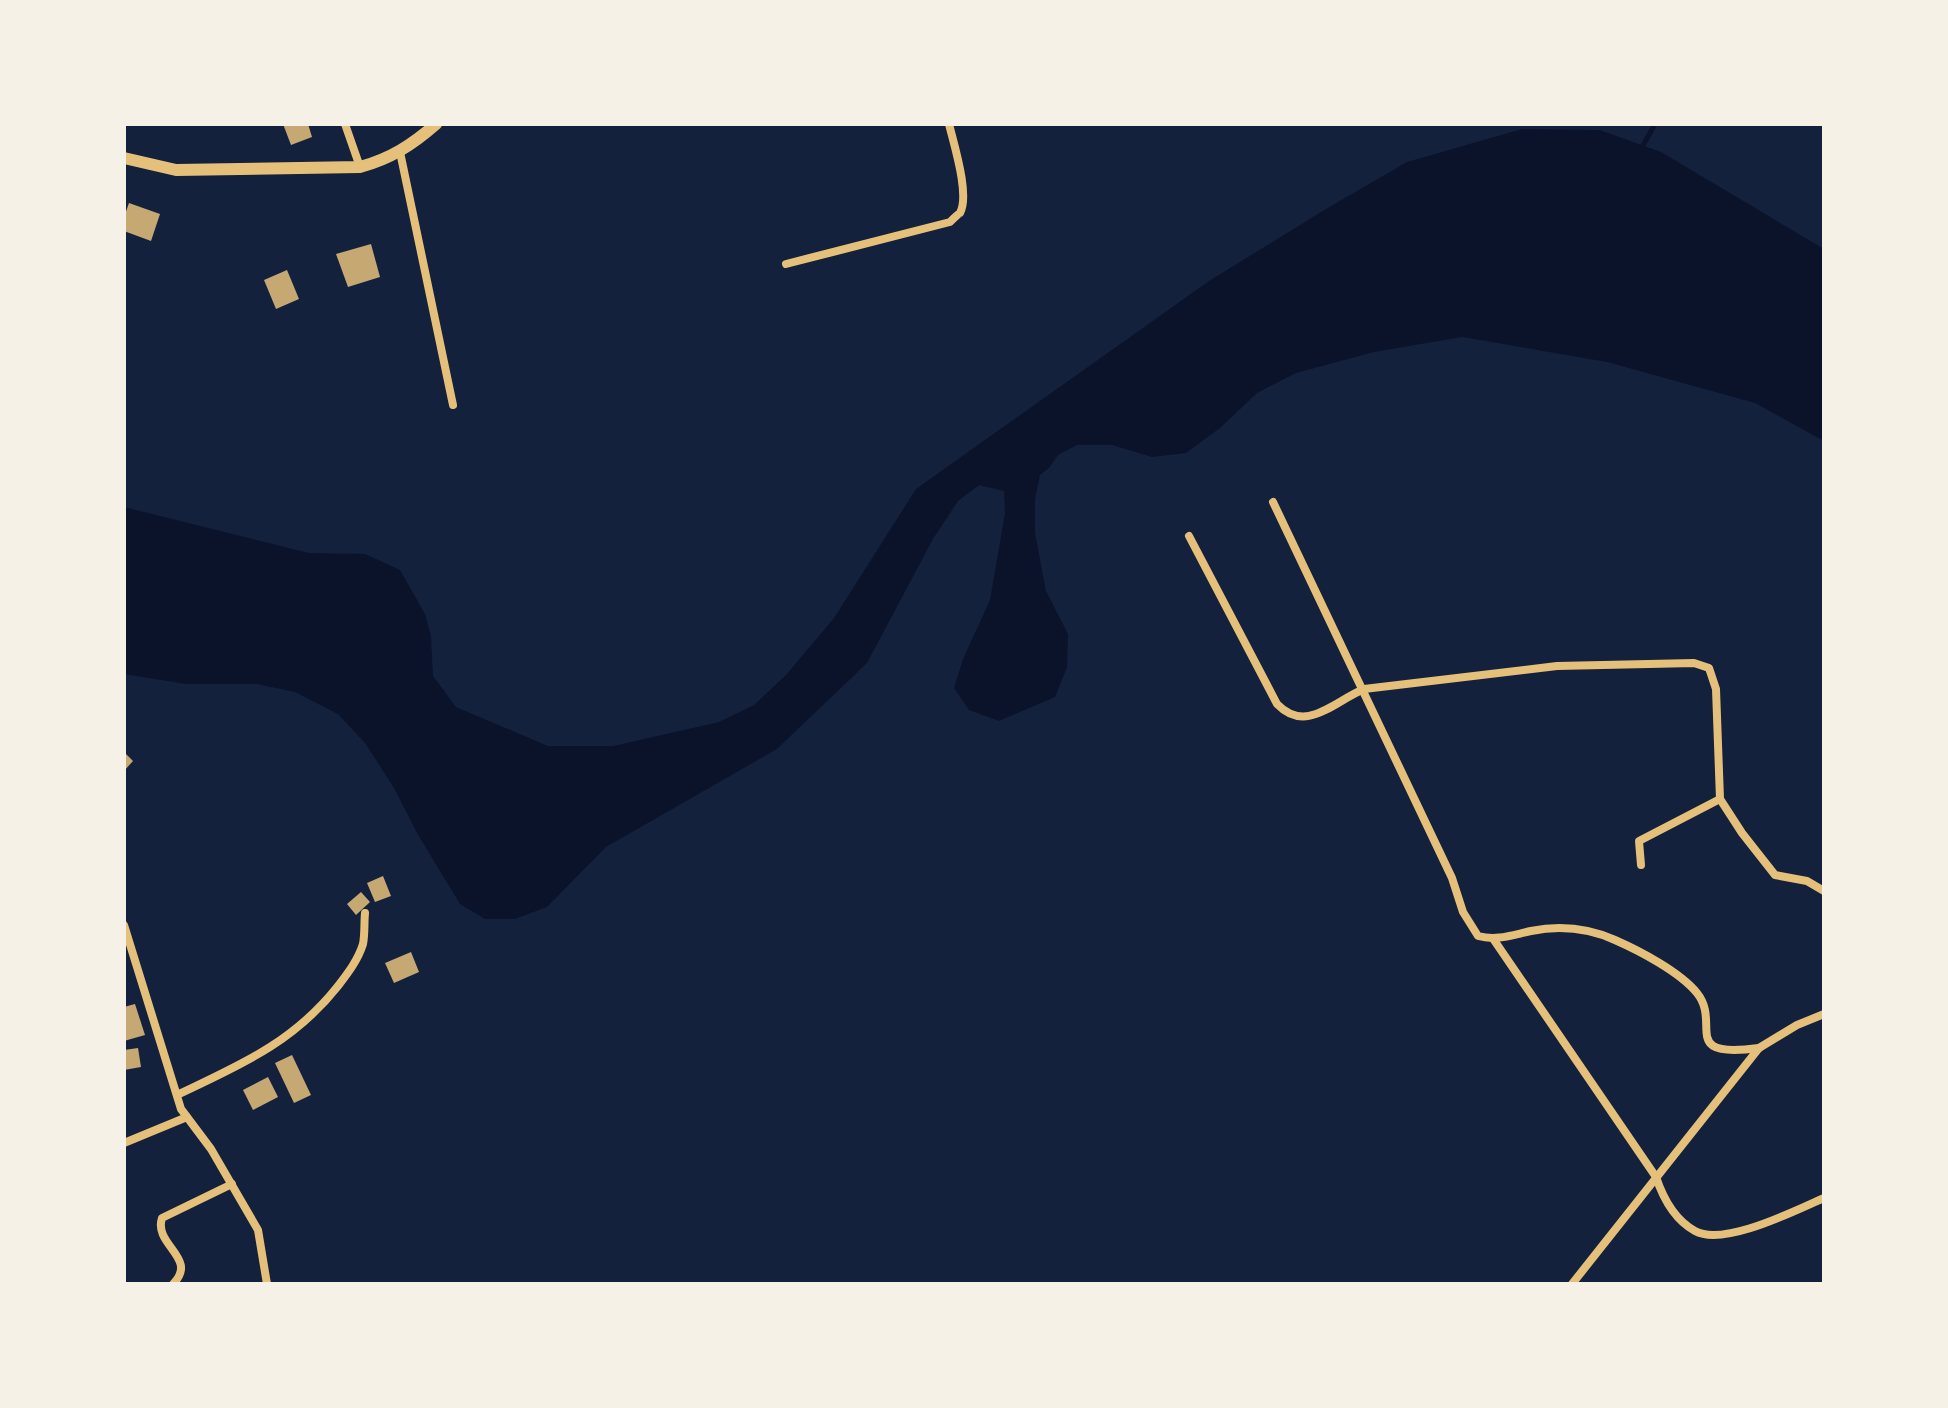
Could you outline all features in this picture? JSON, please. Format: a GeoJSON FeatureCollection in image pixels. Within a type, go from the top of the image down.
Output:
{"type":"FeatureCollection","features":[{"type":"Feature","properties":{"kind":"street"},"geometry":{"type":"LineString","coordinates":[[345,124],[360,167]]}},
{"type":"Feature","properties":{"kind":"street"},"geometry":{"type":"LineString","coordinates":[[124,158],[176,170],[360,167],[400,152],[436,124]]}},
{"type":"Feature","properties":{"kind":"street"},"geometry":{"type":"LineString","coordinates":[[786,264],[950,222],[959,213],[963,202],[949,124]]}},
{"type":"Feature","properties":{"kind":"street"},"geometry":{"type":"LineString","coordinates":[[400,152],[453,405]]}},
{"type":"Feature","properties":{"kind":"street"},"geometry":{"type":"LineString","coordinates":[[1273,502],[1452,878],[1470,926],[1478,936],[1494,940],[1558,927],[1586,929],[1617,941],[1657,962],[1695,991],[1703,1002],[1706,1038],[1714,1046],[1734,1052],[1759,1048]]}},
{"type":"Feature","properties":{"kind":"street"},"geometry":{"type":"LineString","coordinates":[[1189,536],[1277,704],[1288,716],[1302,718],[1314,715],[1364,689],[1557,666],[1694,663],[1709,668],[1716,689],[1720,799],[1775,875],[1807,881],[1824,891]]}},
{"type":"Feature","properties":{"kind":"street"},"geometry":{"type":"LineString","coordinates":[[1641,865],[1639,841],[1720,799]]}},
{"type":"Feature","properties":{"kind":"street"},"geometry":{"type":"LineString","coordinates":[[177,1095],[253,1059],[296,1031],[321,1007],[355,965],[363,942],[365,913]]}},
{"type":"Feature","properties":{"kind":"street"},"geometry":{"type":"LineString","coordinates":[[124,925],[181,1109],[211,1149],[258,1230],[267,1284]]}},
{"type":"Feature","properties":{"kind":"street"},"geometry":{"type":"LineString","coordinates":[[1494,940],[1656,1177],[1663,1197],[1678,1217],[1697,1233],[1757,1228],[1824,1198]]}},
{"type":"Feature","properties":{"kind":"street"},"geometry":{"type":"LineString","coordinates":[[1572,1284],[1759,1048],[1797,1025],[1824,1014]]}},
{"type":"Feature","properties":{"kind":"street"},"geometry":{"type":"LineString","coordinates":[[124,1143],[187,1117]]}},
{"type":"Feature","properties":{"kind":"street"},"geometry":{"type":"LineString","coordinates":[[173,1284],[180,1278],[182,1265],[162,1234],[162,1218],[232,1184]]}},
{"type":"Feature","properties":{"kind":"water"},"geometry":{"type":"Polygon","coordinates":[[[1522,129],[1600,130],[1661,152],[1824,249],[1824,441],[1755,403],[1607,362],[1462,337],[1374,352],[1296,373],[1257,393],[1220,428],[1186,453],[1152,457],[1112,445],[1077,445],[1058,455],[1040,475],[1035,499],[1035,533],[1046,591],[1068,634],[1067,667],[1055,697],[999,721],[969,710],[954,688],[963,659],[990,600],[1005,513],[1004,491],[979,485],[958,501],[933,539],[867,663],[777,749],[606,847],[547,907],[515,919],[485,919],[460,904],[394,788],[365,743],[338,714],[295,692],[256,684],[186,684],[124,674],[124,507],[309,553],[365,554],[400,570],[425,614],[431,636],[433,676],[456,707],[548,746],[613,746],[719,722],[754,705],[786,675],[834,618],[916,489],[1209,281],[1326,209],[1407,162],[1522,129]]]}},
{"type":"Feature","properties":{"kind":"building"},"geometry":{"type":"Polygon","coordinates":[[[283,124],[308,124],[312,137],[291,145],[283,124]]]}},
{"type":"Feature","properties":{"kind":"building"},"geometry":{"type":"Polygon","coordinates":[[[129,203],[160,214],[151,241],[124,231],[124,217],[129,203]]]}},
{"type":"Feature","properties":{"kind":"building"},"geometry":{"type":"Polygon","coordinates":[[[371,244],[380,277],[348,287],[336,254],[371,244]]]}},
{"type":"Feature","properties":{"kind":"building"},"geometry":{"type":"Polygon","coordinates":[[[287,270],[299,299],[276,309],[264,280],[287,270]]]}},
{"type":"Feature","properties":{"kind":"building"},"geometry":{"type":"Polygon","coordinates":[[[124,752],[133,761],[124,771],[124,752]]]}},
{"type":"Feature","properties":{"kind":"building"},"geometry":{"type":"Polygon","coordinates":[[[383,876],[391,896],[375,902],[367,883],[383,876]]]}},
{"type":"Feature","properties":{"kind":"building"},"geometry":{"type":"Polygon","coordinates":[[[361,892],[370,902],[356,915],[347,904],[361,892]]]}},
{"type":"Feature","properties":{"kind":"building"},"geometry":{"type":"Polygon","coordinates":[[[411,952],[419,972],[394,983],[385,963],[411,952]]]}},
{"type":"Feature","properties":{"kind":"building"},"geometry":{"type":"Polygon","coordinates":[[[135,1004],[145,1035],[124,1041],[124,1007],[135,1004]]]}},
{"type":"Feature","properties":{"kind":"building"},"geometry":{"type":"Polygon","coordinates":[[[138,1048],[141,1067],[124,1070],[124,1050],[138,1048]]]}},
{"type":"Feature","properties":{"kind":"building"},"geometry":{"type":"Polygon","coordinates":[[[292,1055],[311,1095],[294,1103],[275,1063],[292,1055]]]}},
{"type":"Feature","properties":{"kind":"building"},"geometry":{"type":"Polygon","coordinates":[[[268,1077],[278,1097],[253,1110],[243,1090],[268,1077]]]}},
{"type":"Feature","properties":{"kind":"waterway"},"geometry":{"type":"LineString","coordinates":[[1640,151],[1655,124]]}}]}
